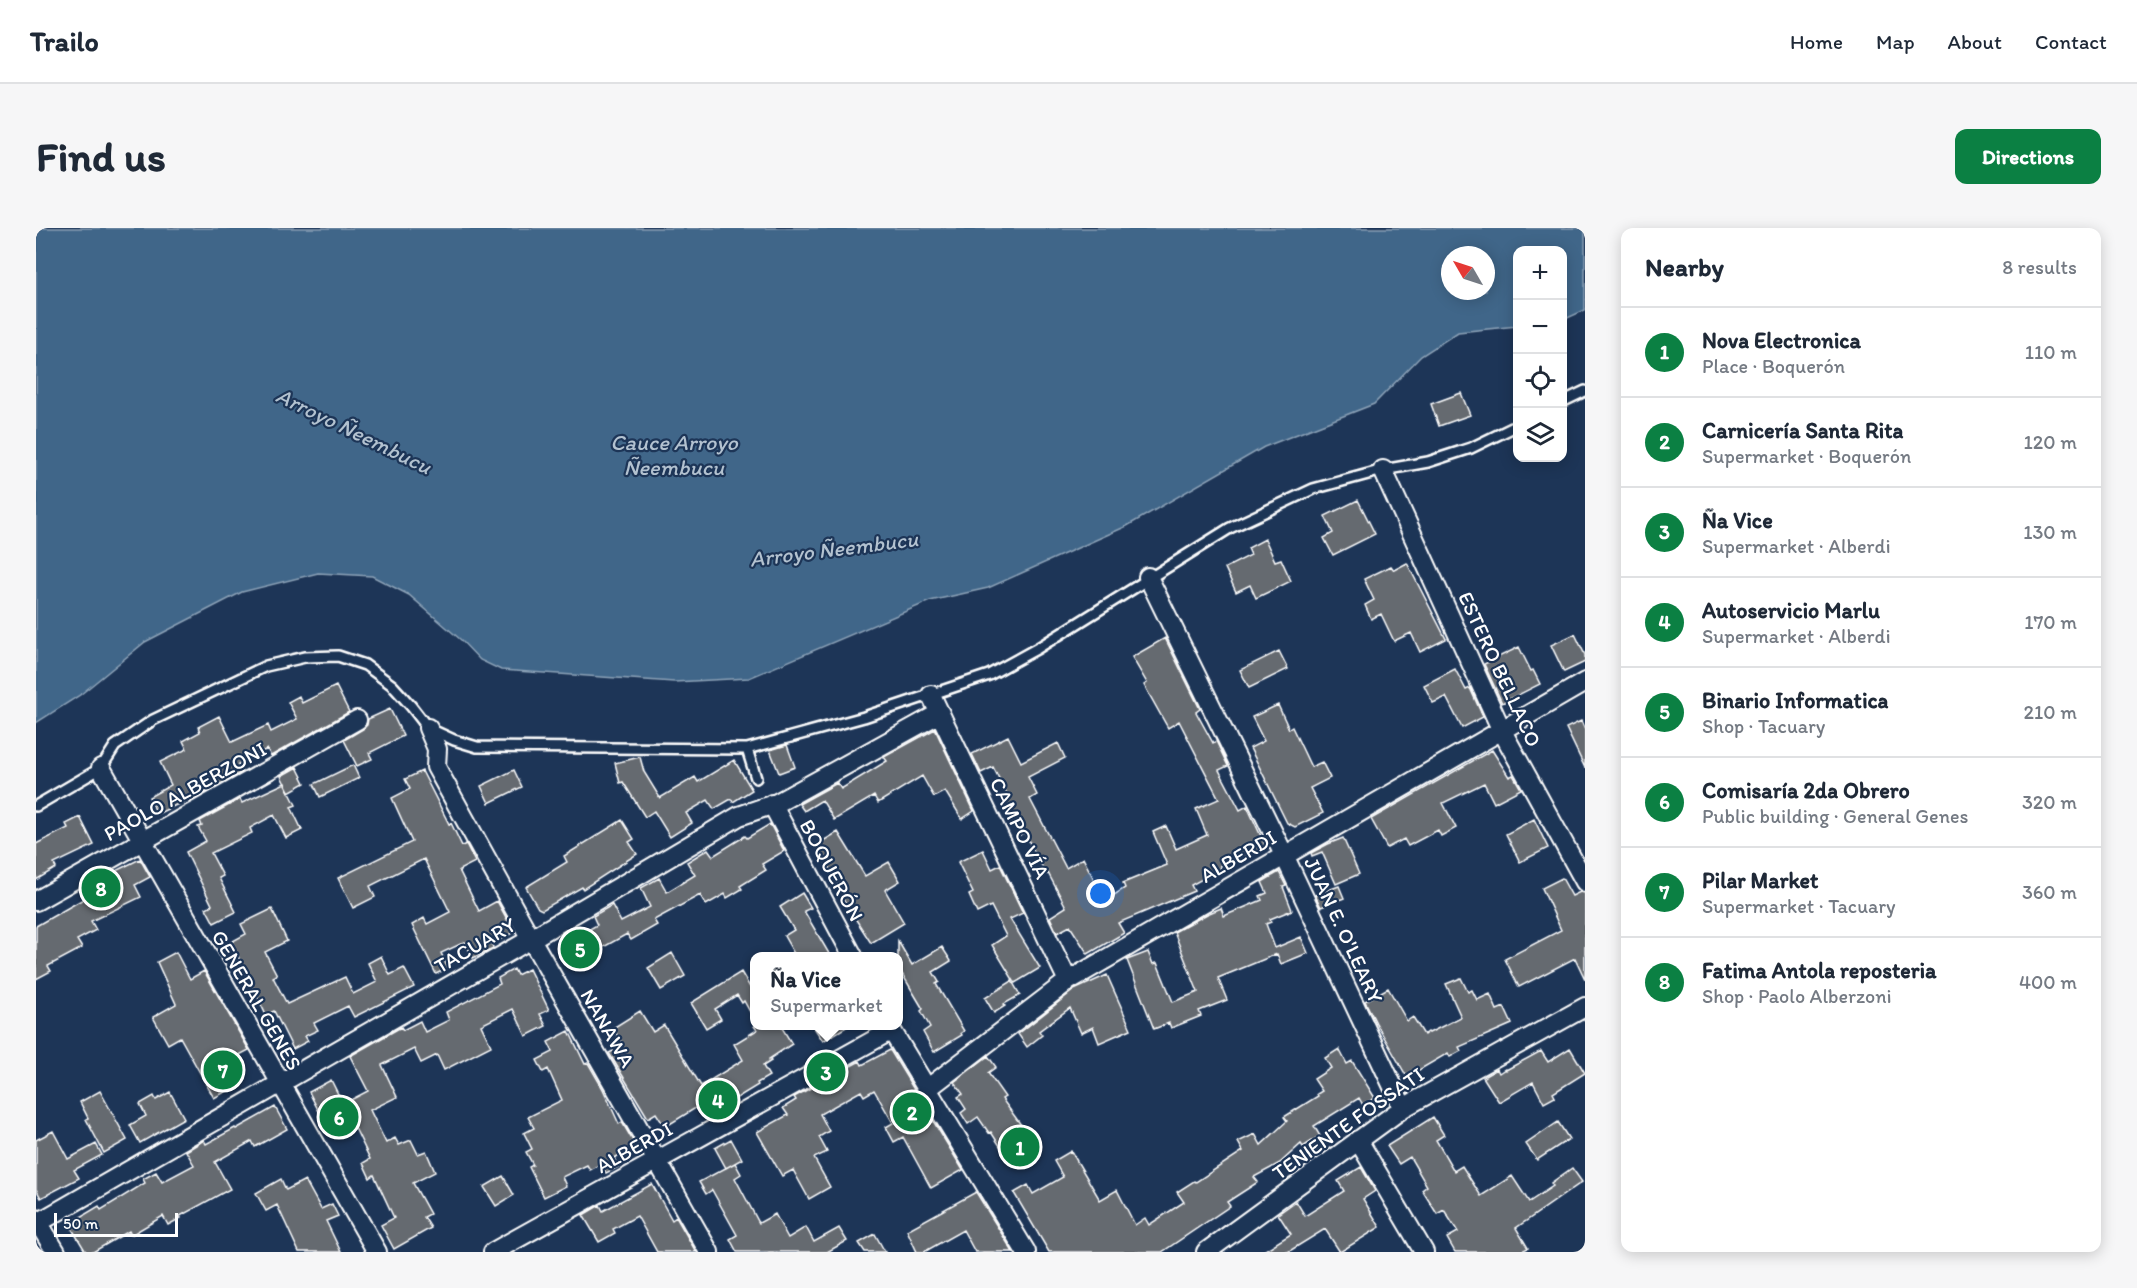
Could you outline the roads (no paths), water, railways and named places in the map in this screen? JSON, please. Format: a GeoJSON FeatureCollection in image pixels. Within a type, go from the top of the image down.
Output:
{"type":"FeatureCollection","features":[{"type":"Feature","properties":{"kind":"street","name":"ESTERO BELLACO"},"geometry":{"type":"LineString","coordinates":[[1383,470],[1502,731],[1585,882]]}},
{"type":"Feature","properties":{"kind":"street","name":"JUAN E. O'LEARY"},"geometry":{"type":"LineString","coordinates":[[1148,578],[1284,855],[1403,1107]]}},
{"type":"Feature","properties":{"kind":"street","name":"ALBERDI"},"geometry":{"type":"LineString","coordinates":[[927,1089],[1068,981],[1585,682]]}},
{"type":"Feature","properties":{"kind":"street","name":"CAMPO VÍA"},"geometry":{"type":"LineString","coordinates":[[931,695],[1068,981]]}},
{"type":"Feature","properties":{"kind":"street","name":"TACUARY"},"geometry":{"type":"LineString","coordinates":[[37,1221],[531,939],[740,816],[772,804],[940,713]]}},
{"type":"Feature","properties":{"kind":"street","name":"PAOLO ALBERZONI"},"geometry":{"type":"LineString","coordinates":[[36,901],[357,720]]}},
{"type":"Feature","properties":{"kind":"street","name":"NANAWA"},"geometry":{"type":"LineString","coordinates":[[428,728],[437,749],[436,767],[709,1252]]}},
{"type":"Feature","properties":{"kind":"street","name":"GENERAL GENES"},"geometry":{"type":"LineString","coordinates":[[101,768],[376,1252]]}},
{"type":"Feature","properties":{"kind":"street","name":"BOQUERÓN"},"geometry":{"type":"LineString","coordinates":[[772,804],[850,952]]}},
{"type":"Feature","properties":{"kind":"street","name":"TENIENTE FOSSATI"},"geometry":{"type":"LineString","coordinates":[[1206,1252],[1403,1107],[1585,1007]]}},
{"type":"Feature","properties":{"kind":"street","name":"ALBERDI"},"geometry":{"type":"LineString","coordinates":[[493,1252],[886,1030]]}},
{"type":"Feature","properties":{"kind":"street"},"geometry":{"type":"LineString","coordinates":[[891,1030],[1026,1252]]}},
{"type":"Feature","properties":{"kind":"street"},"geometry":{"type":"LineString","coordinates":[[1358,1140],[1424,1252]]}},
{"type":"Feature","properties":{"kind":"street"},"geometry":{"type":"LineString","coordinates":[[37,1221],[56,1252]]}},
{"type":"Feature","properties":{"kind":"lane"},"geometry":{"type":"LineString","coordinates":[[1567,400],[1585,391]]}},
{"type":"Feature","properties":{"kind":"lane"},"geometry":{"type":"LineString","coordinates":[[36,806],[101,768],[115,747],[153,720],[266,666],[305,657],[338,656],[365,665],[392,685],[428,728],[477,747],[747,748],[864,717],[989,675],[1038,648],[1230,528],[1313,489],[1383,470],[1428,462],[1471,448],[1513,427]]}},
{"type":"Feature","properties":{"kind":"lane"},"geometry":{"type":"LineString","coordinates":[[747,748],[756,778]]}},
{"type":"Feature","properties":{"kind":"water","name":"Cauce Arroyo Ñeembucu"},"geometry":{"type":"Polygon","coordinates":[[[36,228],[1585,228],[1585,310],[1567,318],[1567,246],[1513,246],[1513,326],[1458,332],[1421,356],[1374,404],[1264,447],[1127,526],[988,588],[930,601],[749,678],[674,682],[501,670],[480,660],[461,640],[409,595],[372,576],[318,573],[242,592],[145,642],[80,695],[36,723],[36,228]]]}},
{"type":"Feature","properties":{"kind":"place","name":"Fatima Antola reposteria"},"geometry":{"type":"Point","coordinates":[101,888]}},
{"type":"Feature","properties":{"kind":"place","name":"Binario Informatica"},"geometry":{"type":"Point","coordinates":[580,949]}},
{"type":"Feature","properties":{"kind":"place","name":"Pilar Market"},"geometry":{"type":"Point","coordinates":[223,1070]}},
{"type":"Feature","properties":{"kind":"place","name":"Ña Vice"},"geometry":{"type":"Point","coordinates":[826,1072]}},
{"type":"Feature","properties":{"kind":"place","name":"Autoservicio Marlu"},"geometry":{"type":"Point","coordinates":[718,1100]}},
{"type":"Feature","properties":{"kind":"place","name":"Carnicería Santa Rita"},"geometry":{"type":"Point","coordinates":[912,1112]}},
{"type":"Feature","properties":{"kind":"place","name":"Comisaría 2da Obrero"},"geometry":{"type":"Point","coordinates":[339,1117]}},
{"type":"Feature","properties":{"kind":"place","name":"Nova Electronica"},"geometry":{"type":"Point","coordinates":[1020,1147]}},
{"type":"Feature","properties":{"kind":"water label","name":"Arroyo Ñeembucu"},"geometry":{"type":"Point","coordinates":[354,431]}},
{"type":"Feature","properties":{"kind":"water label","name":"Arroyo Ñeembucu"},"geometry":{"type":"Point","coordinates":[834,549]}}]}
